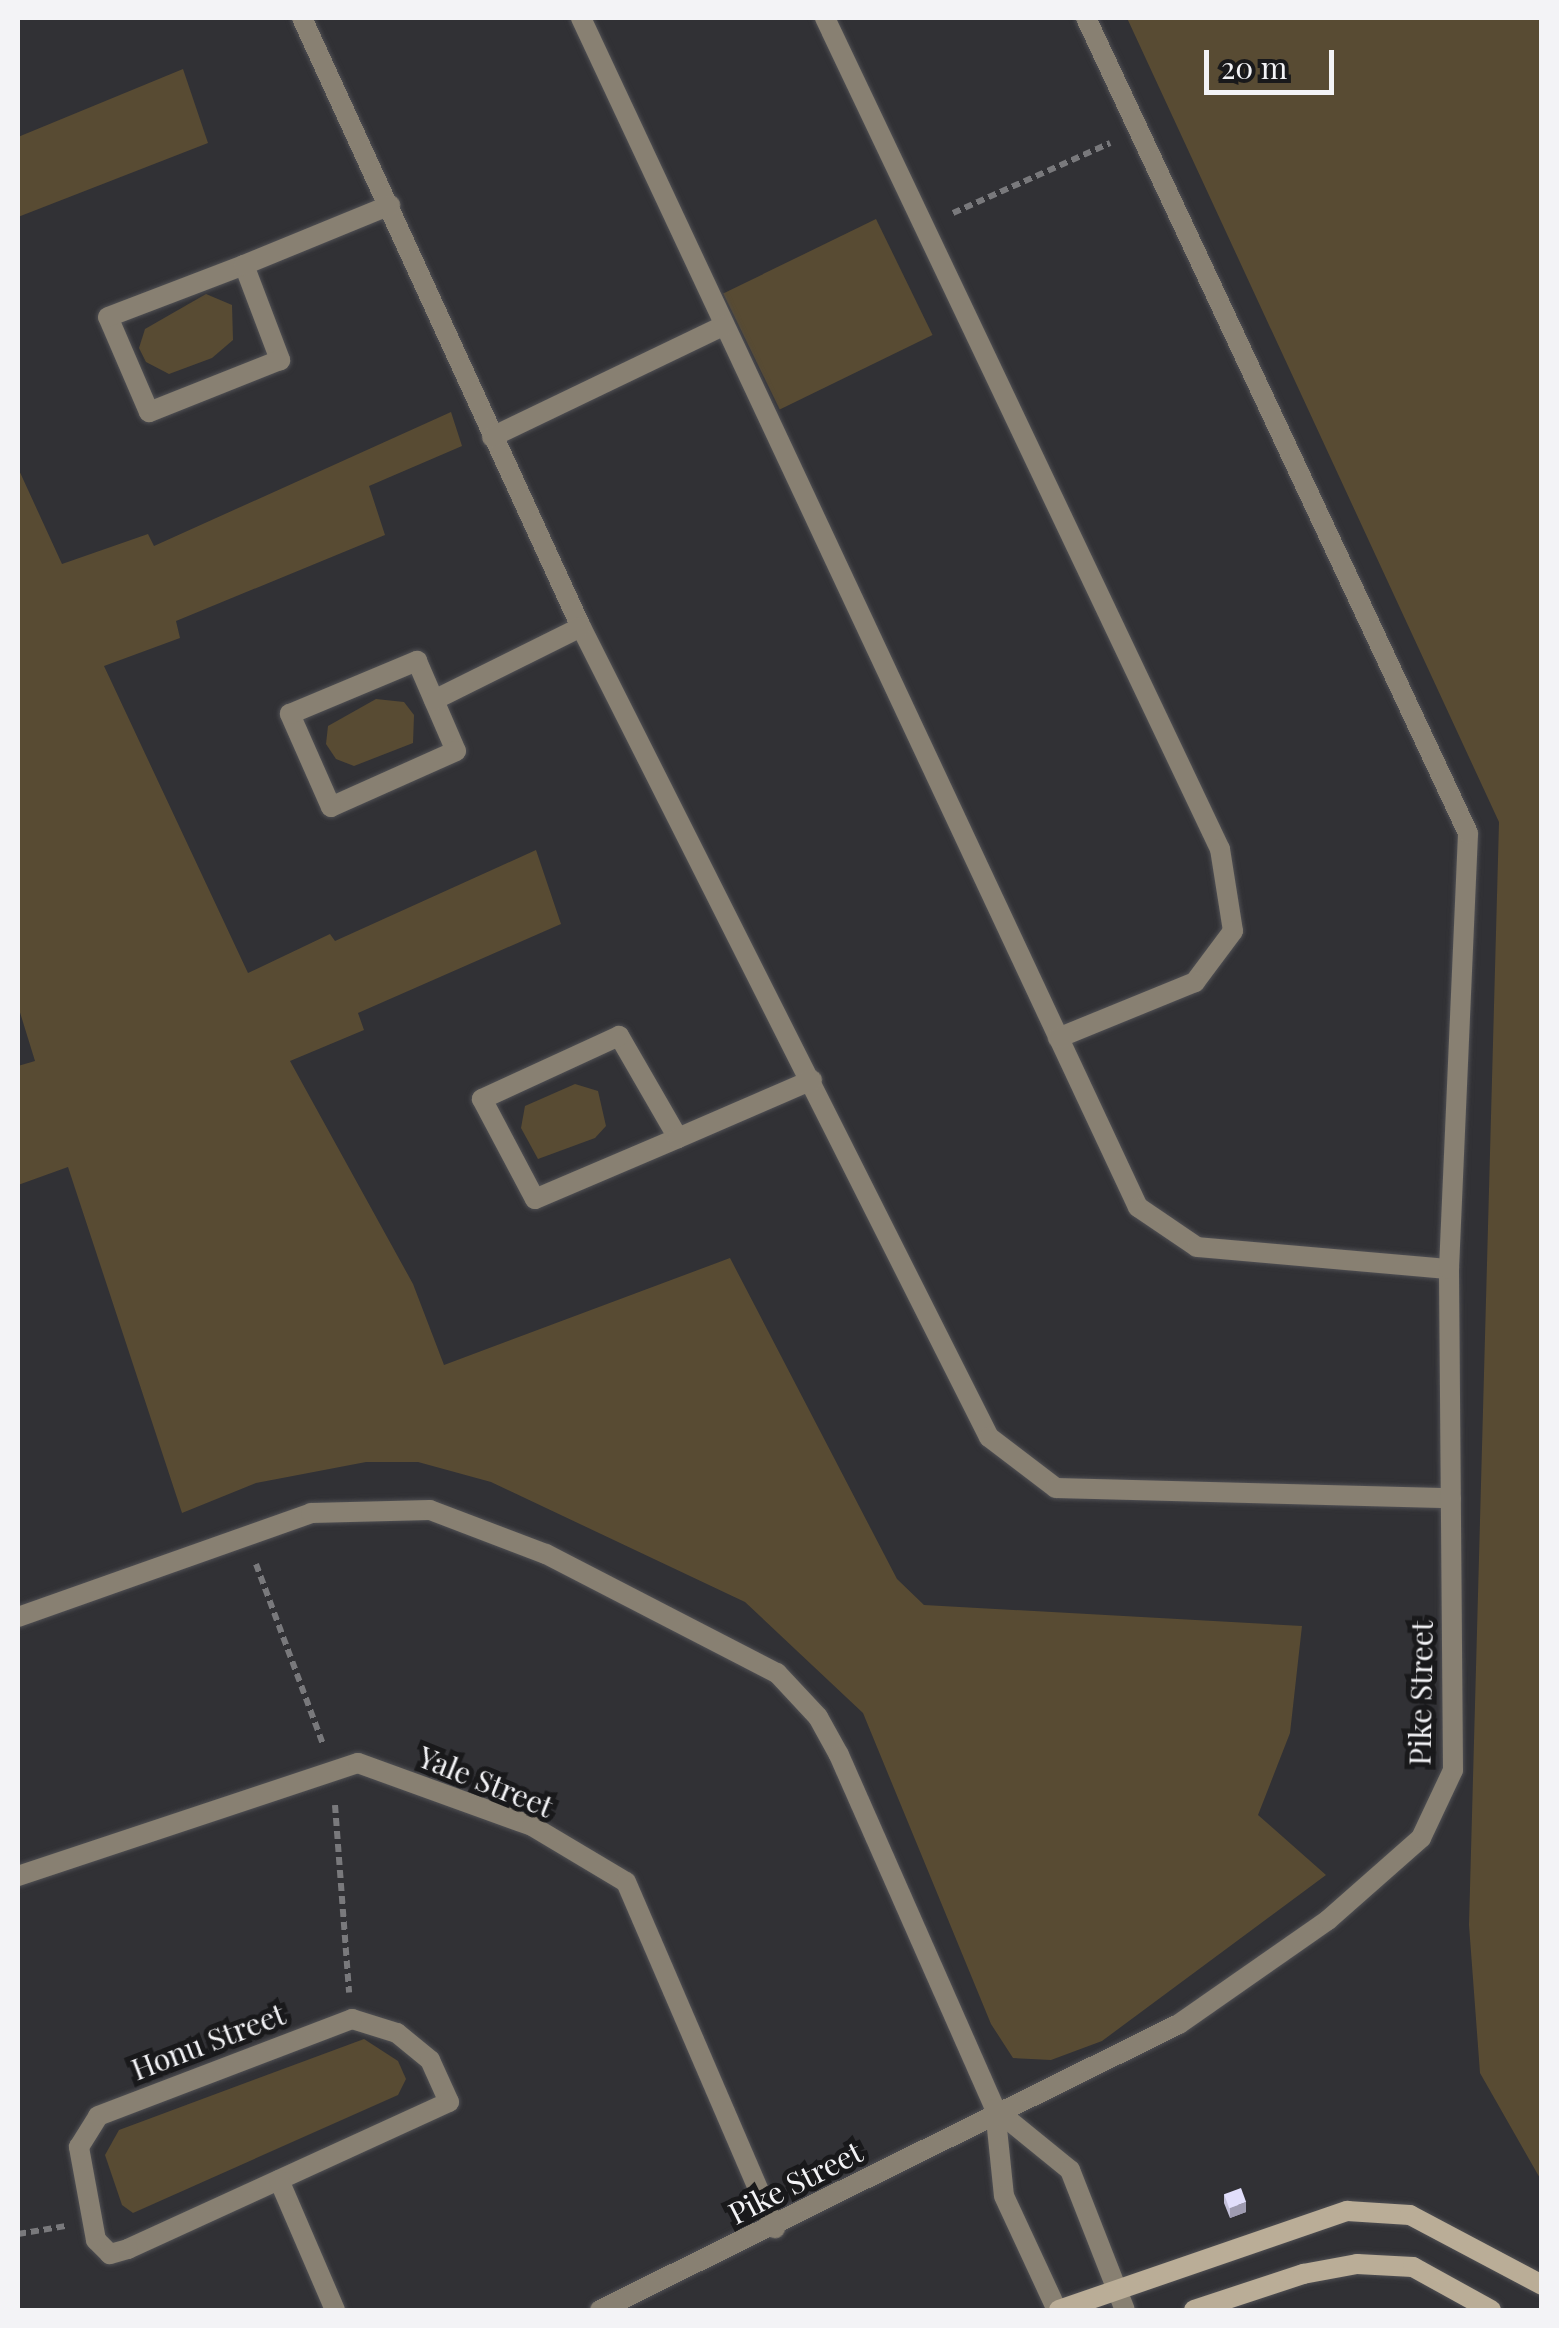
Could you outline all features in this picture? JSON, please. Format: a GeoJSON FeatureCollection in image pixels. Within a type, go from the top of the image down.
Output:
{"type":"FeatureCollection","features":[{"type":"Feature","properties":{"kind":"street"},"geometry":{"type":"LineString","coordinates":[[302,18],[581,627],[990,1437],[1056,1488],[1451,1498]]}},
{"type":"Feature","properties":{"kind":"street"},"geometry":{"type":"LineString","coordinates":[[582,18],[1138,1207],[1197,1247],[1450,1269]]}},
{"type":"Feature","properties":{"kind":"street"},"geometry":{"type":"LineString","coordinates":[[825,18],[1220,848],[1233,931],[1195,982],[1058,1038]]}},
{"type":"Feature","properties":{"kind":"street"},"geometry":{"type":"LineString","coordinates":[[1086,18],[1138,130]]}},
{"type":"Feature","properties":{"kind":"street","name":"Pike Street"},"geometry":{"type":"LineString","coordinates":[[600,2310],[775,2228],[995,2110],[1179,2024],[1328,1920],[1420,1838],[1453,1770],[1450,1269],[1468,834],[1138,130]]}},
{"type":"Feature","properties":{"kind":"street"},"geometry":{"type":"LineString","coordinates":[[244,265],[280,360],[149,412],[108,317],[390,205]]}},
{"type":"Feature","properties":{"kind":"street"},"geometry":{"type":"LineString","coordinates":[[492,437],[723,326]]}},
{"type":"Feature","properties":{"kind":"street"},"geometry":{"type":"LineString","coordinates":[[434,700],[581,627]]}},
{"type":"Feature","properties":{"kind":"street"},"geometry":{"type":"LineString","coordinates":[[417,661],[434,700],[456,751],[331,808],[290,714],[417,661]]}},
{"type":"Feature","properties":{"kind":"street"},"geometry":{"type":"LineString","coordinates":[[678,1138],[619,1036],[482,1100],[535,1199],[678,1138],[812,1080]]}},
{"type":"Feature","properties":{"kind":"street"},"geometry":{"type":"LineString","coordinates":[[18,1618],[312,1512],[430,1510],[546,1554],[731,1643],[777,1672],[818,1717],[839,1755],[995,2110],[1004,2196],[1058,2310],[1347,2211],[1410,2215],[1542,2286]]}},
{"type":"Feature","properties":{"kind":"street","name":"Yale Street"},"geometry":{"type":"LineString","coordinates":[[18,1876],[332,1769],[358,1764],[532,1826],[626,1882],[775,2228]]}},
{"type":"Feature","properties":{"kind":"street"},"geometry":{"type":"LineString","coordinates":[[93,2222],[96,2240],[110,2254],[449,2102],[430,2060],[396,2033],[352,2020]]}},
{"type":"Feature","properties":{"kind":"street","name":"Honu Street"},"geometry":{"type":"LineString","coordinates":[[93,2222],[80,2147],[98,2116],[352,2020]]}},
{"type":"Feature","properties":{"kind":"street"},"geometry":{"type":"LineString","coordinates":[[995,2110],[1070,2170],[1125,2310]]}},
{"type":"Feature","properties":{"kind":"street"},"geometry":{"type":"LineString","coordinates":[[279,2180],[335,2310]]}},
{"type":"Feature","properties":{"kind":"street"},"geometry":{"type":"LineString","coordinates":[[1194,2310],[1303,2274],[1357,2264],[1413,2268],[1491,2310]]}},
{"type":"Feature","properties":{"kind":"path"},"geometry":{"type":"LineString","coordinates":[[924,226],[1138,130]]}},
{"type":"Feature","properties":{"kind":"path"},"geometry":{"type":"LineString","coordinates":[[245,1534],[332,1769],[352,2020]]}},
{"type":"Feature","properties":{"kind":"path"},"geometry":{"type":"LineString","coordinates":[[18,2234],[93,2222]]}},
{"type":"Feature","properties":{"kind":"shaded area"},"geometry":{"type":"Polygon","coordinates":[[[1127,18],[1541,18],[1541,2180],[1480,2073],[1469,1925],[1499,822],[1127,18]]]}},
{"type":"Feature","properties":{"kind":"shaded area"},"geometry":{"type":"Polygon","coordinates":[[[183,69],[208,143],[18,217],[18,137],[183,69]]]}},
{"type":"Feature","properties":{"kind":"shaded area"},"geometry":{"type":"Polygon","coordinates":[[[876,219],[933,335],[780,409],[723,294],[876,219]]]}},
{"type":"Feature","properties":{"kind":"shaded area"},"geometry":{"type":"Polygon","coordinates":[[[206,294],[232,305],[233,340],[212,358],[169,374],[146,362],[139,348],[145,329],[206,294]]]}},
{"type":"Feature","properties":{"kind":"shaded area"},"geometry":{"type":"Polygon","coordinates":[[[451,412],[462,446],[369,486],[385,535],[176,621],[180,638],[104,666],[248,973],[330,934],[335,941],[536,850],[561,924],[358,1013],[364,1030],[290,1061],[413,1284],[444,1365],[730,1258],[897,1579],[924,1605],[1302,1626],[1290,1733],[1258,1815],[1326,1875],[1102,2041],[1051,2060],[1013,2058],[991,2024],[863,1713],[745,1602],[491,1482],[418,1462],[366,1462],[256,1483],[182,1513],[68,1167],[18,1185],[18,1066],[35,1061],[18,1006],[18,468],[62,564],[148,534],[154,546],[451,412]]]}},
{"type":"Feature","properties":{"kind":"shaded area"},"geometry":{"type":"Polygon","coordinates":[[[376,699],[404,702],[414,715],[413,743],[354,766],[336,759],[326,744],[328,726],[376,699]]]}},
{"type":"Feature","properties":{"kind":"shaded area"},"geometry":{"type":"Polygon","coordinates":[[[575,1084],[598,1091],[606,1126],[595,1138],[538,1159],[521,1128],[525,1106],[575,1084]]]}},
{"type":"Feature","properties":{"kind":"shaded area"},"geometry":{"type":"Polygon","coordinates":[[[364,2039],[398,2061],[406,2079],[398,2095],[133,2213],[122,2205],[105,2155],[119,2130],[364,2039]]]}},
{"type":"Feature","properties":{"kind":"building"},"geometry":{"type":"Polygon","coordinates":[[[1241,2188],[1246,2202],[1229,2208],[1224,2194],[1241,2188]]]}}]}
